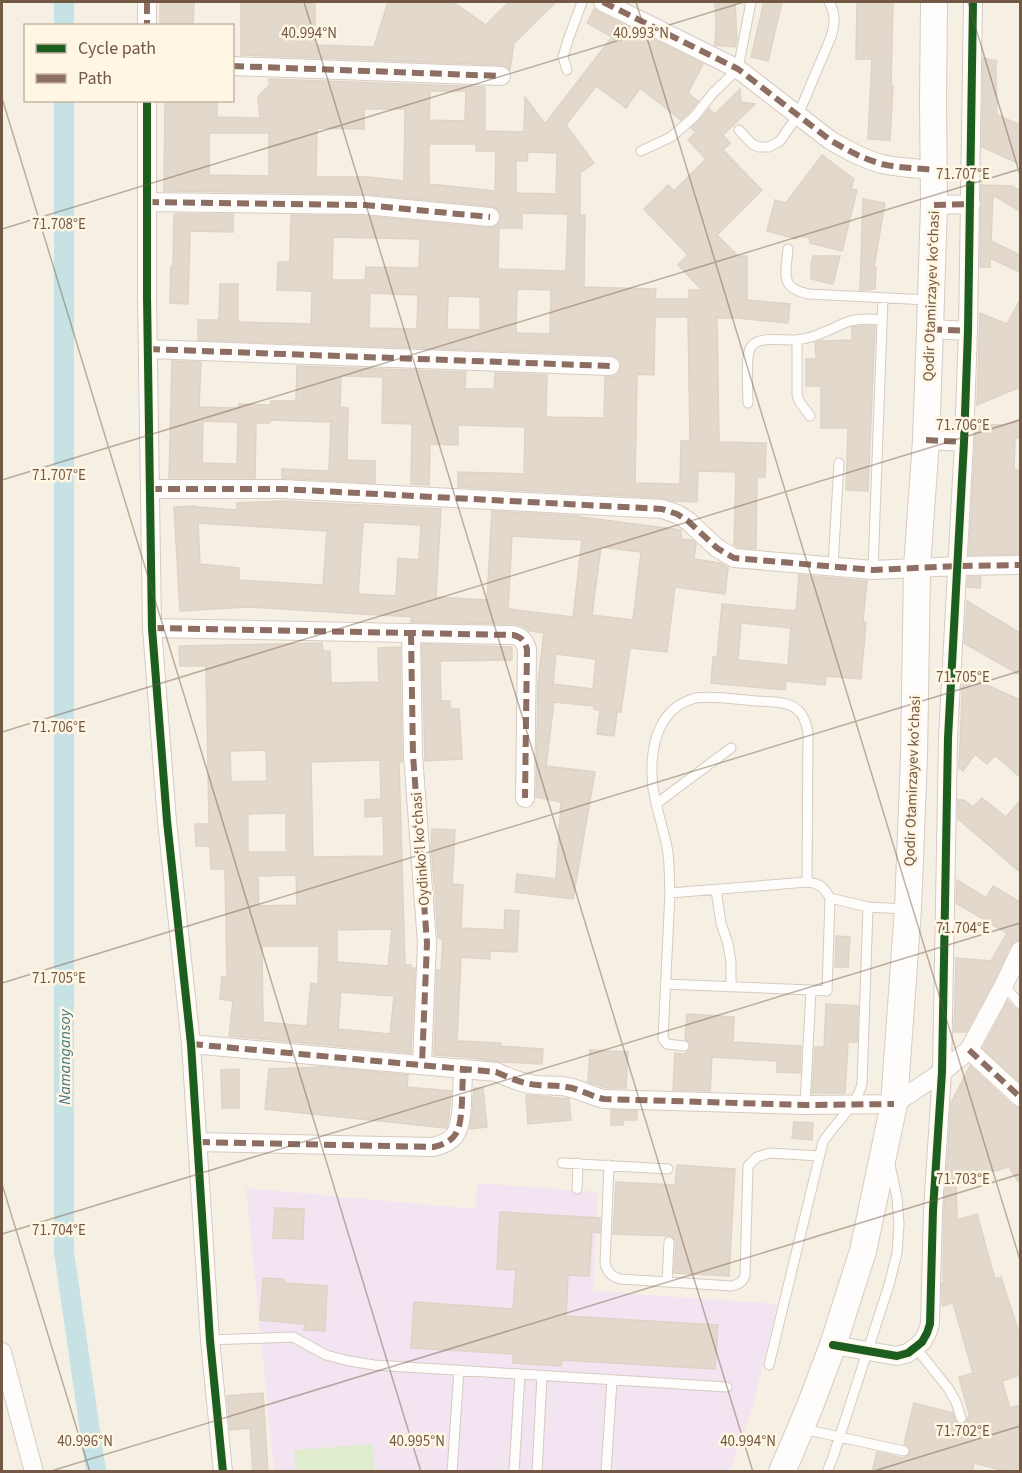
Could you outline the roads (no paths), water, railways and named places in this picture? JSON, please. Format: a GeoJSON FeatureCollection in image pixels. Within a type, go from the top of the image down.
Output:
{"type":"FeatureCollection","features":[{"type":"Feature","properties":{"kind":"main road","name":"Qodir Otamirzayev koʻchasi"},"geometry":{"type":"LineString","coordinates":[[782,1472],[833,1345],[863,1251],[894,1104],[908,909],[914,757],[917,568],[926,440],[934,205],[934,2]]}},
{"type":"Feature","properties":{"kind":"street"},"geometry":{"type":"LineString","coordinates":[[147,2],[147,24]]}},
{"type":"Feature","properties":{"kind":"street"},"geometry":{"type":"LineString","coordinates":[[603,2],[738,69],[830,140],[864,158],[884,164],[934,170]]}},
{"type":"Feature","properties":{"kind":"street"},"geometry":{"type":"LineString","coordinates":[[833,1345],[897,1356],[916,1348],[922,1342],[930,1324],[933,1210],[942,1072],[948,738],[968,331],[973,2]]}},
{"type":"Feature","properties":{"kind":"street"},"geometry":{"type":"LineString","coordinates":[[234,66],[501,76]]}},
{"type":"Feature","properties":{"kind":"street"},"geometry":{"type":"LineString","coordinates":[[147,102],[152,628],[167,821],[191,1044],[210,1340],[223,1472]]}},
{"type":"Feature","properties":{"kind":"street"},"geometry":{"type":"LineString","coordinates":[[147,202],[365,205],[490,217]]}},
{"type":"Feature","properties":{"kind":"street"},"geometry":{"type":"LineString","coordinates":[[934,205],[971,204]]}},
{"type":"Feature","properties":{"kind":"street"},"geometry":{"type":"LineString","coordinates":[[930,329],[968,331]]}},
{"type":"Feature","properties":{"kind":"street"},"geometry":{"type":"LineString","coordinates":[[148,349],[610,366]]}},
{"type":"Feature","properties":{"kind":"street"},"geometry":{"type":"LineString","coordinates":[[926,440],[964,442]]}},
{"type":"Feature","properties":{"kind":"street"},"geometry":{"type":"LineString","coordinates":[[150,489],[282,489],[662,510],[677,514],[688,521],[717,548],[734,558],[873,570],[1020,565]]}},
{"type":"Feature","properties":{"kind":"street"},"geometry":{"type":"LineString","coordinates":[[152,628],[513,635],[520,637],[527,649],[525,798]]}},
{"type":"Feature","properties":{"kind":"street","name":"Oydinkoʻl koʻchasi"},"geometry":{"type":"LineString","coordinates":[[411,633],[413,755],[427,943],[422,1064]]}},
{"type":"Feature","properties":{"kind":"street"},"geometry":{"type":"LineString","coordinates":[[191,1044],[496,1072],[530,1084],[566,1086],[604,1099],[805,1105],[894,1104],[942,1072],[969,1050],[1020,951]]}},
{"type":"Feature","properties":{"kind":"street"},"geometry":{"type":"LineString","coordinates":[[969,1050],[1020,1098]]}},
{"type":"Feature","properties":{"kind":"street"},"geometry":{"type":"LineString","coordinates":[[198,1142],[433,1148],[443,1145],[457,1132],[460,1123],[463,1068]]}},
{"type":"Feature","properties":{"kind":"street"},"geometry":{"type":"LineString","coordinates":[[2,1352],[34,1472]]}},
{"type":"Feature","properties":{"kind":"lane"},"geometry":{"type":"LineString","coordinates":[[567,70],[563,57],[582,2]]}},
{"type":"Feature","properties":{"kind":"lane"},"geometry":{"type":"LineString","coordinates":[[641,151],[671,137],[694,117],[713,93],[738,69],[751,2]]}},
{"type":"Feature","properties":{"kind":"lane"},"geometry":{"type":"LineString","coordinates":[[739,130],[752,144],[759,147],[770,147],[780,141],[798,115],[831,37],[834,27],[833,9],[829,2]]}},
{"type":"Feature","properties":{"kind":"lane"},"geometry":{"type":"LineString","coordinates":[[788,249],[786,276],[788,284],[796,291],[809,294],[931,300]]}},
{"type":"Feature","properties":{"kind":"lane"},"geometry":{"type":"LineString","coordinates":[[873,570],[883,298]]}},
{"type":"Feature","properties":{"kind":"lane"},"geometry":{"type":"LineString","coordinates":[[748,403],[748,355],[755,343],[762,340],[797,340],[862,319],[882,320]]}},
{"type":"Feature","properties":{"kind":"lane"},"geometry":{"type":"LineString","coordinates":[[797,340],[797,394],[799,401],[810,416]]}},
{"type":"Feature","properties":{"kind":"lane"},"geometry":{"type":"LineString","coordinates":[[833,566],[839,463]]}},
{"type":"Feature","properties":{"kind":"lane"},"geometry":{"type":"LineString","coordinates":[[684,1046],[667,1044],[663,1039],[670,893],[668,858],[653,788],[652,765],[660,726],[672,710],[684,702],[699,697],[776,702],[794,706],[804,716],[808,732],[807,882]]}},
{"type":"Feature","properties":{"kind":"lane"},"geometry":{"type":"LineString","coordinates":[[656,804],[730,748]]}},
{"type":"Feature","properties":{"kind":"lane"},"geometry":{"type":"LineString","coordinates":[[665,984],[827,991],[830,898],[825,888],[816,883],[807,882],[670,893]]}},
{"type":"Feature","properties":{"kind":"lane"},"geometry":{"type":"LineString","coordinates":[[716,890],[721,923],[731,962],[731,987]]}},
{"type":"Feature","properties":{"kind":"lane"},"geometry":{"type":"LineString","coordinates":[[830,898],[868,907],[908,909]]}},
{"type":"Feature","properties":{"kind":"lane"},"geometry":{"type":"LineString","coordinates":[[769,1365],[823,1142],[860,1092],[862,1084],[868,907]]}},
{"type":"Feature","properties":{"kind":"lane"},"geometry":{"type":"LineString","coordinates":[[1004,985],[1020,1004]]}},
{"type":"Feature","properties":{"kind":"lane"},"geometry":{"type":"LineString","coordinates":[[805,1105],[811,990]]}},
{"type":"Feature","properties":{"kind":"lane"},"geometry":{"type":"LineString","coordinates":[[827,1472],[889,1285],[897,1253],[899,1224],[897,1198],[886,1146]]}},
{"type":"Feature","properties":{"kind":"lane"},"geometry":{"type":"LineString","coordinates":[[609,1166],[605,1264],[609,1273],[620,1279],[732,1286],[740,1284],[745,1275],[748,1166],[757,1157],[770,1153],[819,1156]]}},
{"type":"Feature","properties":{"kind":"lane"},"geometry":{"type":"LineString","coordinates":[[562,1162],[668,1169]]}},
{"type":"Feature","properties":{"kind":"lane"},"geometry":{"type":"LineString","coordinates":[[577,1189],[578,1163]]}},
{"type":"Feature","properties":{"kind":"lane"},"geometry":{"type":"LineString","coordinates":[[667,1282],[669,1242]]}},
{"type":"Feature","properties":{"kind":"lane"},"geometry":{"type":"LineString","coordinates":[[210,1340],[293,1337],[326,1355],[374,1365],[727,1387]]}},
{"type":"Feature","properties":{"kind":"lane"},"geometry":{"type":"LineString","coordinates":[[916,1348],[948,1388],[961,1418]]}},
{"type":"Feature","properties":{"kind":"lane"},"geometry":{"type":"LineString","coordinates":[[452,1472],[459,1370]]}},
{"type":"Feature","properties":{"kind":"lane"},"geometry":{"type":"LineString","coordinates":[[514,1472],[520,1374]]}},
{"type":"Feature","properties":{"kind":"lane"},"geometry":{"type":"LineString","coordinates":[[537,1472],[542,1376]]}},
{"type":"Feature","properties":{"kind":"lane"},"geometry":{"type":"LineString","coordinates":[[606,1472],[612,1380]]}},
{"type":"Feature","properties":{"kind":"lane"},"geometry":{"type":"LineString","coordinates":[[801,1428],[904,1451]]}},
{"type":"Feature","properties":{"kind":"waterway"},"geometry":{"type":"LineString","coordinates":[[64,2],[64,24]]}},
{"type":"Feature","properties":{"kind":"waterway","name":"Namangansoy"},"geometry":{"type":"LineString","coordinates":[[64,102],[64,1252],[96,1472]]}}]}
